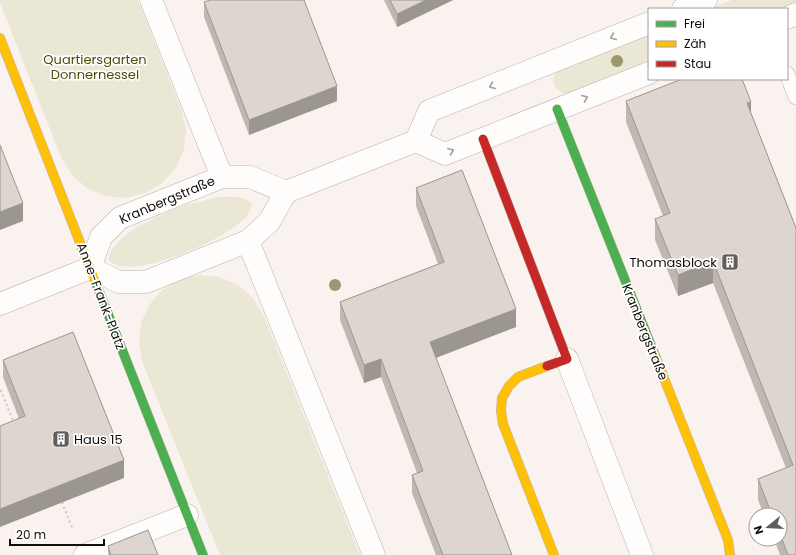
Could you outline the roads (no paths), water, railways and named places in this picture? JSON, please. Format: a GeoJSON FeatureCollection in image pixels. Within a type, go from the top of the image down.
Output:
{"type":"FeatureCollection","features":[{"type":"Feature","properties":{"kind":"street"},"geometry":{"type":"LineString","coordinates":[[151,0],[222,177]]}},
{"type":"Feature","properties":{"kind":"street"},"geometry":{"type":"LineString","coordinates":[[686,8],[706,0]]}},
{"type":"Feature","properties":{"kind":"street"},"geometry":{"type":"LineString","coordinates":[[0,304],[90,268],[119,282],[146,282],[248,241],[269,222],[286,192],[416,141],[429,111],[648,23]]}},
{"type":"Feature","properties":{"kind":"street","name":"Anne-Frank-Platz"},"geometry":{"type":"LineString","coordinates":[[0,38],[203,555]]}},
{"type":"Feature","properties":{"kind":"street"},"geometry":{"type":"LineString","coordinates":[[416,141],[445,154],[648,73]]}},
{"type":"Feature","properties":{"kind":"street","name":"Kranbergstraße"},"geometry":{"type":"LineString","coordinates":[[557,109],[728,540],[730,555]]}},
{"type":"Feature","properties":{"kind":"street"},"geometry":{"type":"LineString","coordinates":[[483,139],[642,555]]}},
{"type":"Feature","properties":{"kind":"street","name":"Kranbergstraße"},"geometry":{"type":"LineString","coordinates":[[90,268],[101,237],[120,218],[222,177],[250,177],[286,192]]}},
{"type":"Feature","properties":{"kind":"street"},"geometry":{"type":"LineString","coordinates":[[248,241],[374,555]]}},
{"type":"Feature","properties":{"kind":"street"},"geometry":{"type":"LineString","coordinates":[[554,555],[503,424],[501,411],[502,398],[509,386],[518,378],[567,359]]}},
{"type":"Feature","properties":{"kind":"street"},"geometry":{"type":"LineString","coordinates":[[85,555],[187,515]]}},
{"type":"Feature","properties":{"kind":"lane"},"geometry":{"type":"LineString","coordinates":[[788,77],[796,97]]}},
{"type":"Feature","properties":{"kind":"place","name":"Thomasblock"},"geometry":{"type":"Point","coordinates":[730,262]}},
{"type":"Feature","properties":{"kind":"place","name":"Haus 15"},"geometry":{"type":"Point","coordinates":[61,439]}},
{"type":"Feature","properties":{"kind":"park label","name":"Quartiersgarten Donnernessel"},"geometry":{"type":"Point","coordinates":[95,66]}}]}
